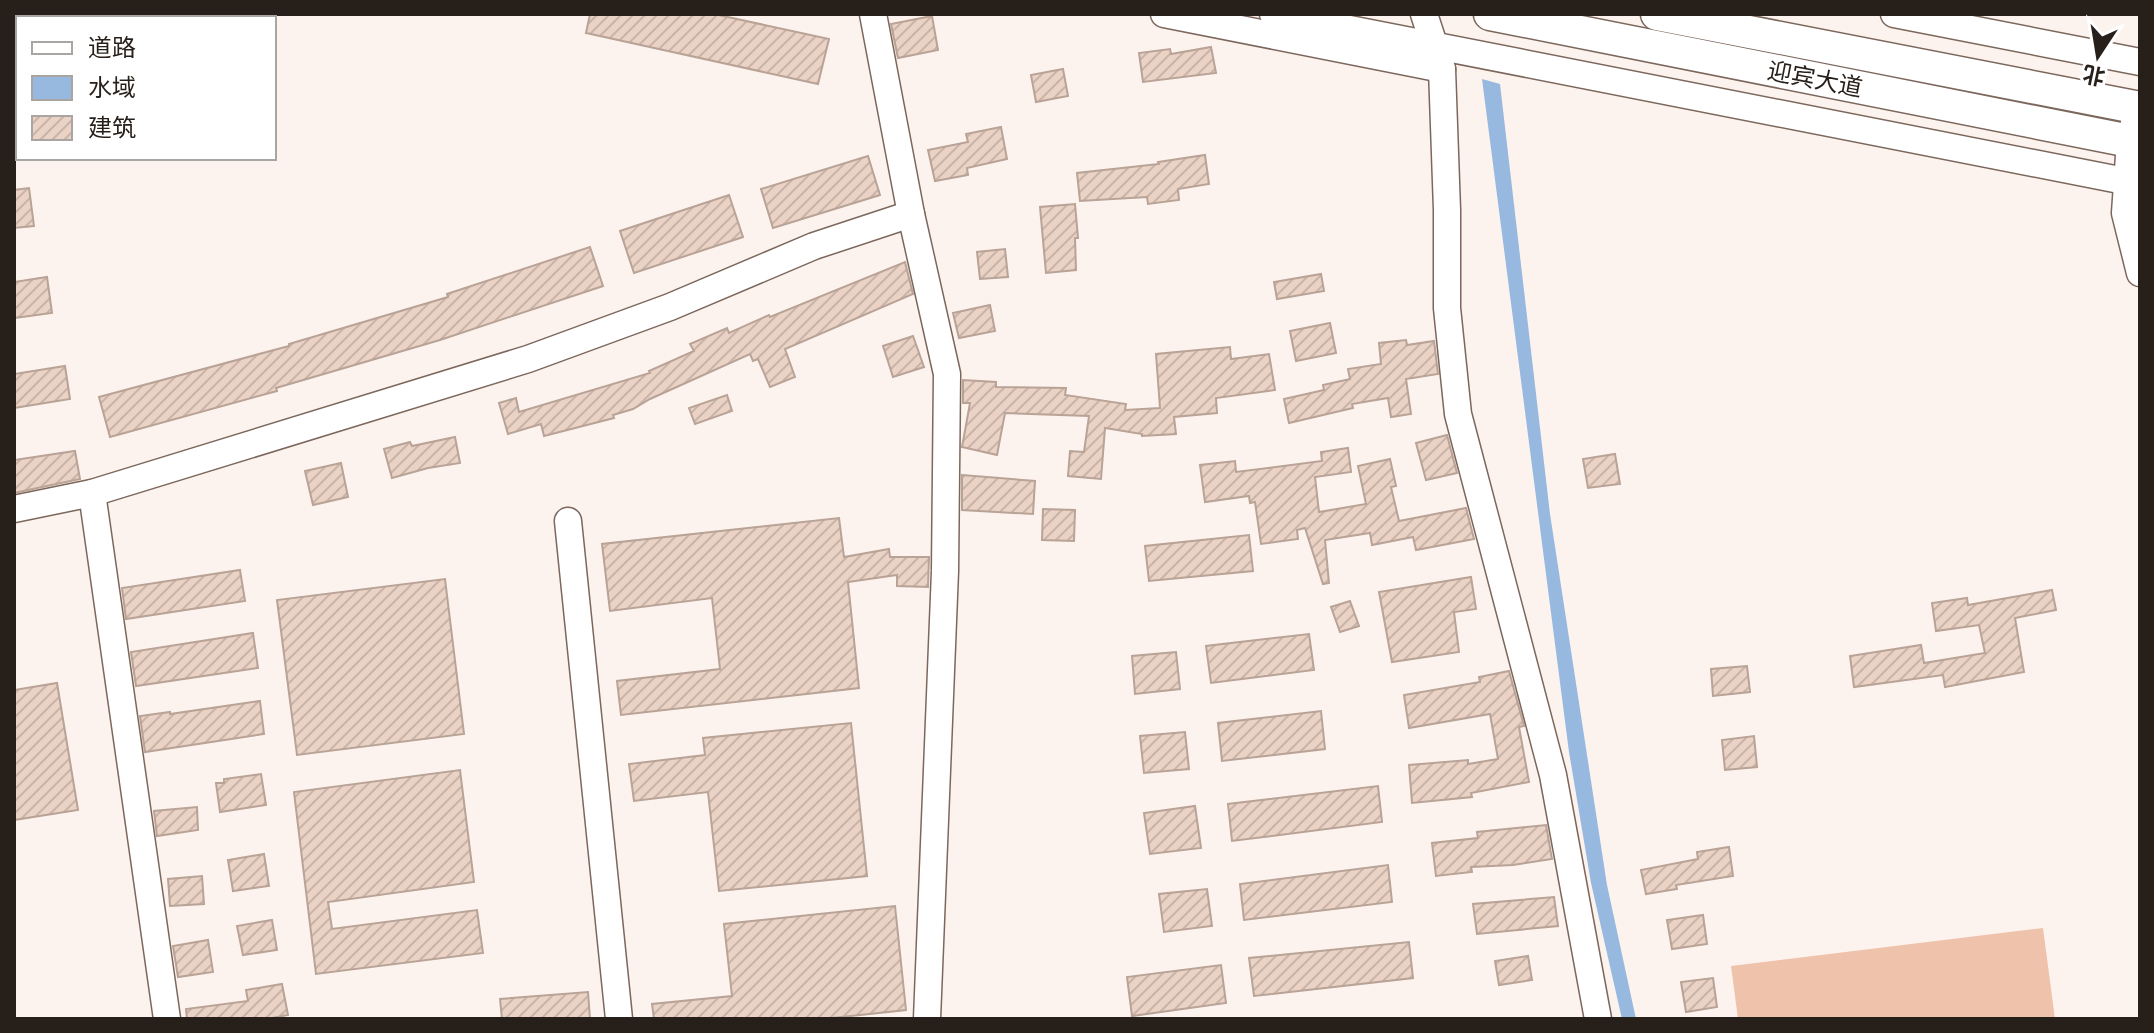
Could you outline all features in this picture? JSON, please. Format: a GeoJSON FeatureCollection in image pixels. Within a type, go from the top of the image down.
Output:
{"type":"FeatureCollection","features":[{"type":"Feature","properties":{"kind":"main road","name":"迎宾大道"},"geometry":{"type":"LineString","coordinates":[[1490,14],[2135,142]]}},
{"type":"Feature","properties":{"kind":"main road","name":"迎宾大道"},"geometry":{"type":"LineString","coordinates":[[1657,14],[2139,104]]}},
{"type":"Feature","properties":{"kind":"street"},"geometry":{"type":"LineString","coordinates":[[873,14],[911,214],[947,374],[944,586],[927,1019]]}},
{"type":"Feature","properties":{"kind":"street"},"geometry":{"type":"LineString","coordinates":[[1164,14],[1438,57],[2134,183]]}},
{"type":"Feature","properties":{"kind":"street"},"geometry":{"type":"LineString","coordinates":[[1273,14],[1438,57]]}},
{"type":"Feature","properties":{"kind":"street"},"geometry":{"type":"LineString","coordinates":[[1424,14],[1438,57],[1447,210],[1447,308],[1458,414],[1553,775],[1598,1019]]}},
{"type":"Feature","properties":{"kind":"street"},"geometry":{"type":"LineString","coordinates":[[1894,14],[2140,62]]}},
{"type":"Feature","properties":{"kind":"street"},"geometry":{"type":"LineString","coordinates":[[2139,104],[2134,183],[2125,213],[2140,273]]}},
{"type":"Feature","properties":{"kind":"street"},"geometry":{"type":"LineString","coordinates":[[14,509],[92,493],[528,359],[670,307],[814,246],[911,214]]}},
{"type":"Feature","properties":{"kind":"street"},"geometry":{"type":"LineString","coordinates":[[92,493],[167,1019]]}},
{"type":"Feature","properties":{"kind":"street"},"geometry":{"type":"LineString","coordinates":[[568,521],[619,1019]]}},
{"type":"Feature","properties":{"kind":"shaded area"},"geometry":{"type":"Polygon","coordinates":[[[2043,928],[2055,1019],[1738,1019],[1731,966],[2043,928]]]}},
{"type":"Feature","properties":{"kind":"water"},"geometry":{"type":"Polygon","coordinates":[[[1482,79],[1500,84],[1550,514],[1607,885],[1636,1019],[1622,1019],[1591,883],[1569,752],[1482,79]]]}},
{"type":"Feature","properties":{"kind":"building"},"geometry":{"type":"Polygon","coordinates":[[[590,14],[714,14],[829,39],[818,84],[586,33],[590,14]]]}},
{"type":"Feature","properties":{"kind":"building"},"geometry":{"type":"Polygon","coordinates":[[[932,16],[938,50],[898,58],[891,24],[932,16]]]}},
{"type":"Feature","properties":{"kind":"building"},"geometry":{"type":"Polygon","coordinates":[[[1211,47],[1216,73],[1143,82],[1139,53],[1170,49],[1171,54],[1211,47]]]}},
{"type":"Feature","properties":{"kind":"building"},"geometry":{"type":"Polygon","coordinates":[[[1063,69],[1068,96],[1036,102],[1031,75],[1063,69]]]}},
{"type":"Feature","properties":{"kind":"building"},"geometry":{"type":"Polygon","coordinates":[[[1001,127],[1007,159],[967,168],[968,175],[935,181],[928,150],[968,142],[966,134],[1001,127]]]}},
{"type":"Feature","properties":{"kind":"building"},"geometry":{"type":"Polygon","coordinates":[[[1205,155],[1209,184],[1178,189],[1179,200],[1148,204],[1147,197],[1080,201],[1077,173],[1159,164],[1205,155]]]}},
{"type":"Feature","properties":{"kind":"building"},"geometry":{"type":"Polygon","coordinates":[[[868,156],[880,195],[773,228],[761,189],[868,156]]]}},
{"type":"Feature","properties":{"kind":"building"},"geometry":{"type":"Polygon","coordinates":[[[29,188],[34,226],[14,228],[14,190],[29,188]]]}},
{"type":"Feature","properties":{"kind":"building"},"geometry":{"type":"Polygon","coordinates":[[[729,195],[743,237],[634,273],[620,231],[729,195]]]}},
{"type":"Feature","properties":{"kind":"building"},"geometry":{"type":"Polygon","coordinates":[[[1075,204],[1078,238],[1075,238],[1076,270],[1046,273],[1040,207],[1075,204]]]}},
{"type":"Feature","properties":{"kind":"building"},"geometry":{"type":"Polygon","coordinates":[[[590,247],[603,286],[440,340],[276,388],[277,391],[110,437],[99,397],[289,346],[448,297],[447,294],[590,247]]]}},
{"type":"Feature","properties":{"kind":"building"},"geometry":{"type":"Polygon","coordinates":[[[1005,249],[1008,277],[980,279],[977,252],[1005,249]]]}},
{"type":"Feature","properties":{"kind":"building"},"geometry":{"type":"Polygon","coordinates":[[[905,262],[913,294],[785,349],[795,377],[770,387],[758,359],[753,361],[750,354],[633,409],[613,415],[614,418],[544,436],[541,424],[508,434],[499,403],[516,398],[519,412],[650,373],[694,351],[690,344],[727,328],[729,333],[905,262]]]}},
{"type":"Feature","properties":{"kind":"building"},"geometry":{"type":"Polygon","coordinates":[[[1321,274],[1324,291],[1277,299],[1274,282],[1321,274]]]}},
{"type":"Feature","properties":{"kind":"building"},"geometry":{"type":"Polygon","coordinates":[[[47,277],[52,313],[14,318],[14,282],[47,277]]]}},
{"type":"Feature","properties":{"kind":"building"},"geometry":{"type":"Polygon","coordinates":[[[990,305],[995,331],[959,338],[953,313],[990,305]]]}},
{"type":"Feature","properties":{"kind":"building"},"geometry":{"type":"Polygon","coordinates":[[[1330,323],[1336,353],[1296,361],[1290,331],[1330,323]]]}},
{"type":"Feature","properties":{"kind":"building"},"geometry":{"type":"Polygon","coordinates":[[[913,336],[924,367],[893,377],[883,346],[913,336]]]}},
{"type":"Feature","properties":{"kind":"building"},"geometry":{"type":"Polygon","coordinates":[[[1406,340],[1407,345],[1434,341],[1438,374],[1406,379],[1411,414],[1391,417],[1388,398],[1352,404],[1353,408],[1289,423],[1284,399],[1324,390],[1323,385],[1350,379],[1348,369],[1381,364],[1379,343],[1406,340]]]}},
{"type":"Feature","properties":{"kind":"building"},"geometry":{"type":"Polygon","coordinates":[[[1230,347],[1231,359],[1269,354],[1275,390],[1216,398],[1217,413],[1174,417],[1176,434],[1142,436],[1105,428],[1101,479],[1068,476],[1070,451],[1084,452],[1089,416],[1005,413],[997,455],[962,447],[970,403],[963,403],[963,380],[996,382],[996,387],[1066,388],[1065,395],[1126,404],[1125,410],[1160,408],[1156,354],[1230,347]]]}},
{"type":"Feature","properties":{"kind":"building"},"geometry":{"type":"Polygon","coordinates":[[[65,366],[70,399],[14,408],[14,374],[65,366]]]}},
{"type":"Feature","properties":{"kind":"building"},"geometry":{"type":"Polygon","coordinates":[[[727,395],[732,411],[695,424],[689,408],[727,395]]]}},
{"type":"Feature","properties":{"kind":"building"},"geometry":{"type":"Polygon","coordinates":[[[1447,435],[1457,473],[1426,480],[1416,443],[1447,435]]]}},
{"type":"Feature","properties":{"kind":"building"},"geometry":{"type":"Polygon","coordinates":[[[455,437],[460,463],[392,478],[384,449],[410,442],[412,446],[455,437]]]}},
{"type":"Feature","properties":{"kind":"building"},"geometry":{"type":"Polygon","coordinates":[[[1348,448],[1351,472],[1315,477],[1319,512],[1366,504],[1358,466],[1390,459],[1396,486],[1391,487],[1399,521],[1466,508],[1474,539],[1416,550],[1413,537],[1372,545],[1370,533],[1325,540],[1329,583],[1323,584],[1305,528],[1297,530],[1298,539],[1261,544],[1255,502],[1250,503],[1249,496],[1205,502],[1200,465],[1235,461],[1236,472],[1322,461],[1321,452],[1348,448]]]}},
{"type":"Feature","properties":{"kind":"building"},"geometry":{"type":"Polygon","coordinates":[[[75,451],[80,479],[14,493],[14,460],[75,451]]]}},
{"type":"Feature","properties":{"kind":"building"},"geometry":{"type":"Polygon","coordinates":[[[1615,454],[1620,484],[1588,488],[1583,459],[1615,454]]]}},
{"type":"Feature","properties":{"kind":"building"},"geometry":{"type":"Polygon","coordinates":[[[341,463],[348,497],[313,505],[305,471],[341,463]]]}},
{"type":"Feature","properties":{"kind":"building"},"geometry":{"type":"Polygon","coordinates":[[[962,475],[1035,481],[1033,514],[962,510],[962,475]]]}},
{"type":"Feature","properties":{"kind":"building"},"geometry":{"type":"Polygon","coordinates":[[[1043,509],[1075,510],[1074,541],[1042,540],[1043,509]]]}},
{"type":"Feature","properties":{"kind":"building"},"geometry":{"type":"Polygon","coordinates":[[[839,518],[844,557],[889,549],[890,557],[929,557],[928,587],[897,586],[897,575],[848,582],[859,688],[621,715],[617,681],[720,669],[712,598],[610,611],[602,544],[839,518]]]}},
{"type":"Feature","properties":{"kind":"building"},"geometry":{"type":"Polygon","coordinates":[[[1249,535],[1253,571],[1149,581],[1145,546],[1249,535]]]}},
{"type":"Feature","properties":{"kind":"building"},"geometry":{"type":"Polygon","coordinates":[[[240,570],[245,601],[126,619],[122,588],[240,570]]]}},
{"type":"Feature","properties":{"kind":"building"},"geometry":{"type":"Polygon","coordinates":[[[1471,577],[1476,609],[1454,612],[1459,652],[1392,662],[1379,592],[1471,577]]]}},
{"type":"Feature","properties":{"kind":"building"},"geometry":{"type":"Polygon","coordinates":[[[445,579],[464,734],[297,755],[277,600],[445,579]]]}},
{"type":"Feature","properties":{"kind":"building"},"geometry":{"type":"Polygon","coordinates":[[[2052,590],[2056,610],[2015,618],[2024,672],[1945,687],[1943,675],[1854,687],[1850,656],[1921,645],[1924,663],[1985,653],[1979,625],[1936,631],[1932,603],[1967,598],[1968,605],[2052,590]]]}},
{"type":"Feature","properties":{"kind":"building"},"geometry":{"type":"Polygon","coordinates":[[[1350,601],[1359,626],[1340,632],[1331,607],[1350,601]]]}},
{"type":"Feature","properties":{"kind":"building"},"geometry":{"type":"Polygon","coordinates":[[[253,633],[258,668],[136,686],[131,652],[253,633]]]}},
{"type":"Feature","properties":{"kind":"building"},"geometry":{"type":"Polygon","coordinates":[[[1309,634],[1314,670],[1211,683],[1206,646],[1309,634]]]}},
{"type":"Feature","properties":{"kind":"building"},"geometry":{"type":"Polygon","coordinates":[[[1176,652],[1180,689],[1135,694],[1132,656],[1176,652]]]}},
{"type":"Feature","properties":{"kind":"building"},"geometry":{"type":"Polygon","coordinates":[[[1747,666],[1750,692],[1713,696],[1711,669],[1747,666]]]}},
{"type":"Feature","properties":{"kind":"building"},"geometry":{"type":"Polygon","coordinates":[[[1509,671],[1524,726],[1519,727],[1529,782],[1471,793],[1472,797],[1412,803],[1409,765],[1468,760],[1468,764],[1498,759],[1490,714],[1409,728],[1404,695],[1480,682],[1479,677],[1509,671]]]}},
{"type":"Feature","properties":{"kind":"building"},"geometry":{"type":"Polygon","coordinates":[[[57,683],[78,810],[14,820],[14,690],[57,683]]]}},
{"type":"Feature","properties":{"kind":"building"},"geometry":{"type":"Polygon","coordinates":[[[260,701],[264,734],[145,752],[140,716],[260,701]]]}},
{"type":"Feature","properties":{"kind":"building"},"geometry":{"type":"Polygon","coordinates":[[[1321,711],[1325,749],[1222,761],[1218,723],[1321,711]]]}},
{"type":"Feature","properties":{"kind":"building"},"geometry":{"type":"Polygon","coordinates":[[[851,723],[867,876],[719,891],[708,792],[634,801],[629,764],[705,755],[703,738],[851,723]]]}},
{"type":"Feature","properties":{"kind":"building"},"geometry":{"type":"Polygon","coordinates":[[[1185,732],[1189,769],[1144,773],[1140,736],[1185,732]]]}},
{"type":"Feature","properties":{"kind":"building"},"geometry":{"type":"Polygon","coordinates":[[[1754,736],[1757,767],[1725,770],[1722,740],[1754,736]]]}},
{"type":"Feature","properties":{"kind":"building"},"geometry":{"type":"Polygon","coordinates":[[[460,770],[474,882],[328,902],[332,929],[477,910],[483,953],[316,974],[294,792],[460,770]]]}},
{"type":"Feature","properties":{"kind":"building"},"geometry":{"type":"Polygon","coordinates":[[[261,774],[266,805],[220,812],[216,783],[261,774]]]}},
{"type":"Feature","properties":{"kind":"building"},"geometry":{"type":"Polygon","coordinates":[[[1378,786],[1382,822],[1232,841],[1228,804],[1378,786]]]}},
{"type":"Feature","properties":{"kind":"building"},"geometry":{"type":"Polygon","coordinates":[[[1195,806],[1201,848],[1150,854],[1144,813],[1195,806]]]}},
{"type":"Feature","properties":{"kind":"building"},"geometry":{"type":"Polygon","coordinates":[[[197,807],[198,830],[157,836],[154,811],[197,807]]]}},
{"type":"Feature","properties":{"kind":"building"},"geometry":{"type":"Polygon","coordinates":[[[1546,825],[1552,859],[1471,867],[1472,872],[1436,876],[1432,843],[1478,838],[1477,832],[1546,825]]]}},
{"type":"Feature","properties":{"kind":"building"},"geometry":{"type":"Polygon","coordinates":[[[1729,847],[1733,876],[1676,885],[1677,889],[1646,894],[1641,870],[1698,859],[1697,852],[1729,847]]]}},
{"type":"Feature","properties":{"kind":"building"},"geometry":{"type":"Polygon","coordinates":[[[264,854],[269,886],[233,891],[228,860],[264,854]]]}},
{"type":"Feature","properties":{"kind":"building"},"geometry":{"type":"Polygon","coordinates":[[[1388,865],[1392,902],[1244,920],[1240,884],[1388,865]]]}},
{"type":"Feature","properties":{"kind":"building"},"geometry":{"type":"Polygon","coordinates":[[[202,876],[204,904],[170,906],[168,879],[202,876]]]}},
{"type":"Feature","properties":{"kind":"building"},"geometry":{"type":"Polygon","coordinates":[[[1207,889],[1212,926],[1164,932],[1159,894],[1207,889]]]}},
{"type":"Feature","properties":{"kind":"building"},"geometry":{"type":"Polygon","coordinates":[[[1554,897],[1558,926],[1477,934],[1473,904],[1554,897]]]}},
{"type":"Feature","properties":{"kind":"building"},"geometry":{"type":"Polygon","coordinates":[[[895,906],[906,1010],[823,1019],[654,1019],[652,1004],[732,996],[724,924],[895,906]]]}},
{"type":"Feature","properties":{"kind":"building"},"geometry":{"type":"Polygon","coordinates":[[[1703,915],[1707,944],[1672,949],[1667,920],[1703,915]]]}},
{"type":"Feature","properties":{"kind":"building"},"geometry":{"type":"Polygon","coordinates":[[[272,920],[277,950],[243,955],[237,926],[272,920]]]}},
{"type":"Feature","properties":{"kind":"building"},"geometry":{"type":"Polygon","coordinates":[[[208,940],[213,972],[178,977],[173,946],[208,940]]]}},
{"type":"Feature","properties":{"kind":"building"},"geometry":{"type":"Polygon","coordinates":[[[1409,942],[1413,978],[1254,996],[1249,958],[1409,942]]]}},
{"type":"Feature","properties":{"kind":"building"},"geometry":{"type":"Polygon","coordinates":[[[1528,956],[1532,980],[1499,985],[1495,961],[1528,956]]]}},
{"type":"Feature","properties":{"kind":"building"},"geometry":{"type":"Polygon","coordinates":[[[1221,965],[1226,1003],[1132,1016],[1127,977],[1221,965]]]}},
{"type":"Feature","properties":{"kind":"building"},"geometry":{"type":"Polygon","coordinates":[[[1713,978],[1717,1007],[1686,1012],[1681,982],[1713,978]]]}},
{"type":"Feature","properties":{"kind":"building"},"geometry":{"type":"Polygon","coordinates":[[[282,984],[288,1015],[267,1019],[187,1019],[186,1009],[248,1001],[246,990],[282,984]]]}},
{"type":"Feature","properties":{"kind":"building"},"geometry":{"type":"Polygon","coordinates":[[[588,992],[590,1019],[502,1019],[500,999],[588,992]]]}}]}
